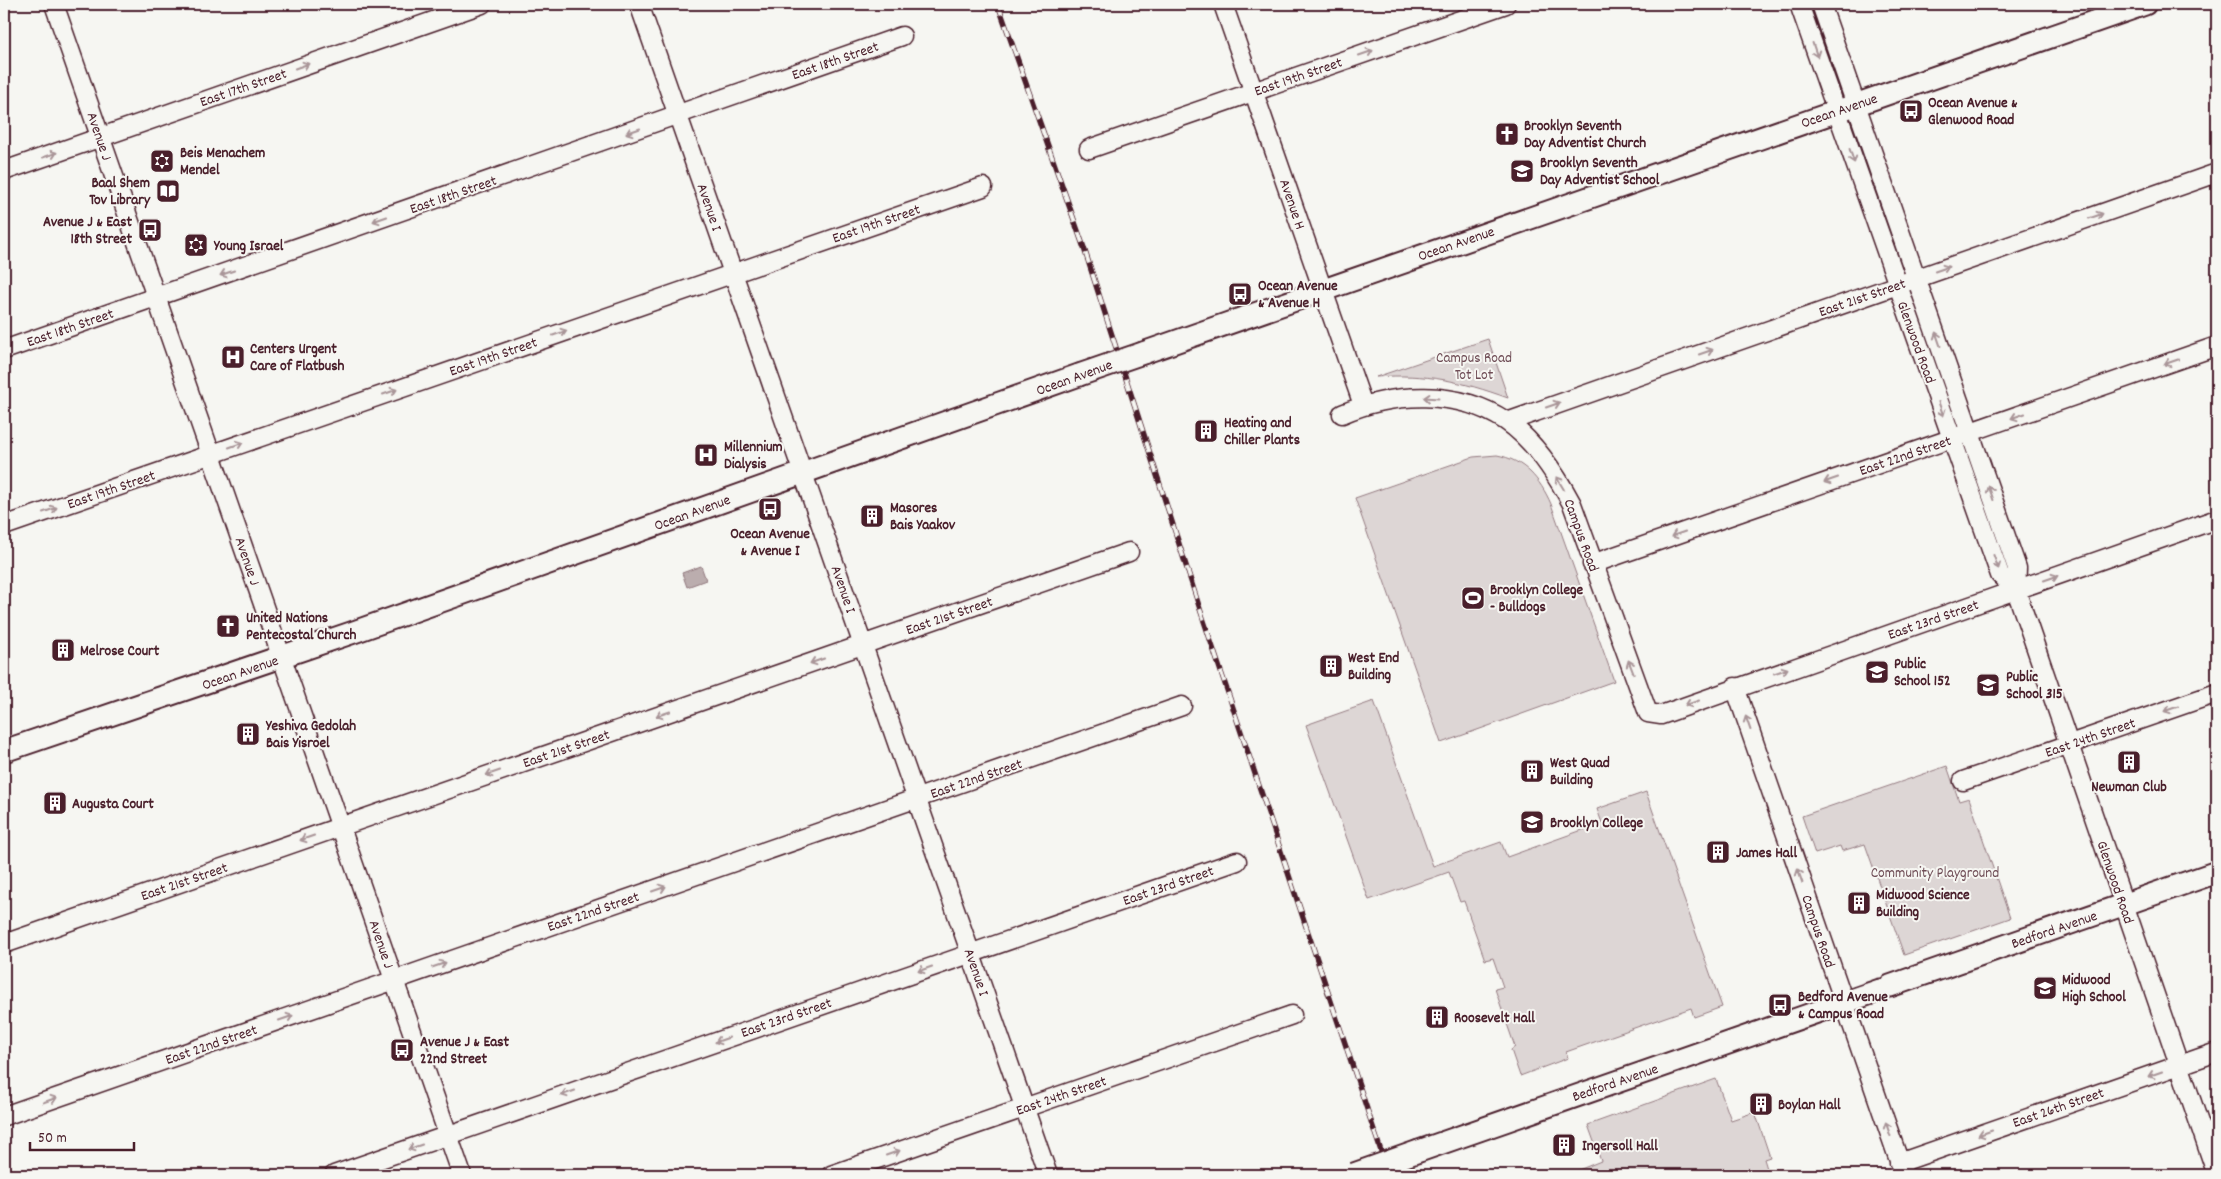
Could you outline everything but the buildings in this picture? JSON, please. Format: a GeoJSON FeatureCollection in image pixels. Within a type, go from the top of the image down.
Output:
{"type":"FeatureCollection","features":[{"type":"Feature","properties":{"kind":"main road","name":"Ocean Avenue"},"geometry":{"type":"LineString","coordinates":[[4,751],[282,657],[803,472],[2145,4]]}},
{"type":"Feature","properties":{"kind":"main road","name":"Bedford Avenue"},"geometry":{"type":"LineString","coordinates":[[1353,1175],[2217,872]]}},
{"type":"Feature","properties":{"kind":"street","name":"Avenue J"},"geometry":{"type":"LineString","coordinates":[[54,4],[462,1175]]}},
{"type":"Feature","properties":{"kind":"street","name":"East 17th Street"},"geometry":{"type":"LineString","coordinates":[[4,171],[482,4]]}},
{"type":"Feature","properties":{"kind":"street","name":"Avenue I"},"geometry":{"type":"LineString","coordinates":[[639,4],[1048,1175]]}},
{"type":"Feature","properties":{"kind":"street","name":"Avenue H"},"geometry":{"type":"LineString","coordinates":[[1223,4],[1363,405]]}},
{"type":"Feature","properties":{"kind":"street","name":"East 19th Street"},"geometry":{"type":"LineString","coordinates":[[1089,149],[1506,4]]}},
{"type":"Feature","properties":{"kind":"street","name":"Glenwood Road"},"geometry":{"type":"LineString","coordinates":[[1799,4],[1846,107],[1916,278],[2017,568],[2016,590],[2217,1175]]}},
{"type":"Feature","properties":{"kind":"street","name":"Glenwood Road"},"geometry":{"type":"LineString","coordinates":[[1820,4],[1846,107],[1897,285],[2000,575],[2016,590]]}},
{"type":"Feature","properties":{"kind":"street","name":"East 18th Street"},"geometry":{"type":"LineString","coordinates":[[4,350],[902,36]]}},
{"type":"Feature","properties":{"kind":"street","name":"East 21st Street"},"geometry":{"type":"LineString","coordinates":[[1507,422],[2217,173]]}},
{"type":"Feature","properties":{"kind":"street","name":"East 19th Street"},"geometry":{"type":"LineString","coordinates":[[4,526],[983,186]]}},
{"type":"Feature","properties":{"kind":"street","name":"East 22nd Street"},"geometry":{"type":"LineString","coordinates":[[1592,564],[2217,346]]}},
{"type":"Feature","properties":{"kind":"street","name":"Campus Road"},"geometry":{"type":"LineString","coordinates":[[1342,414],[1363,405],[1388,399],[1410,397],[1436,398],[1462,403],[1491,413],[1507,422],[1532,446],[1559,481],[1572,504],[1592,564],[1648,713]]}},
{"type":"Feature","properties":{"kind":"street","name":"East 23rd Street"},"geometry":{"type":"LineString","coordinates":[[1648,713],[1661,715],[2217,519]]}},
{"type":"Feature","properties":{"kind":"street","name":"East 21st Street"},"geometry":{"type":"LineString","coordinates":[[4,944],[1129,552]]}},
{"type":"Feature","properties":{"kind":"street","name":"Campus Road"},"geometry":{"type":"LineString","coordinates":[[1735,688],[1902,1169]]}},
{"type":"Feature","properties":{"kind":"street","name":"East 24th Street"},"geometry":{"type":"LineString","coordinates":[[1963,781],[2217,693]]}},
{"type":"Feature","properties":{"kind":"street","name":"East 22nd Street"},"geometry":{"type":"LineString","coordinates":[[4,1116],[1182,706]]}},
{"type":"Feature","properties":{"kind":"street","name":"East 23rd Street"},"geometry":{"type":"LineString","coordinates":[[334,1175],[1237,860]]}},
{"type":"Feature","properties":{"kind":"street","name":"East 24th Street"},"geometry":{"type":"LineString","coordinates":[[831,1175],[1292,1015]]}},
{"type":"Feature","properties":{"kind":"street","name":"East 26th Street"},"geometry":{"type":"LineString","coordinates":[[1902,1169],[2217,1052]]}},
{"type":"Feature","properties":{"kind":"green space","name":"Campus Road Tot Lot"},"geometry":{"type":"Polygon","coordinates":[[[1488,339],[1508,398],[1475,387],[1427,377],[1376,377],[1488,339]]]}},
{"type":"Feature","properties":{"kind":"green space"},"geometry":{"type":"Polygon","coordinates":[[[1497,455],[1523,466],[1542,486],[1547,495],[1614,681],[1441,743],[1355,498],[1473,457],[1497,455]]]}},
{"type":"Feature","properties":{"kind":"green space"},"geometry":{"type":"Polygon","coordinates":[[[1374,701],[1433,866],[1501,842],[1507,857],[1602,823],[1597,809],[1646,792],[1722,1007],[1694,1017],[1691,1008],[1566,1052],[1568,1058],[1520,1076],[1511,1050],[1515,1047],[1495,989],[1503,987],[1493,958],[1485,960],[1464,901],[1460,902],[1449,872],[1369,900],[1306,725],[1374,701]]]}},
{"type":"Feature","properties":{"kind":"green space","name":"Community Playground"},"geometry":{"type":"Polygon","coordinates":[[[1947,766],[1959,801],[1969,798],[2010,918],[1904,955],[1865,844],[1842,851],[1840,846],[1815,854],[1802,816],[1947,766]]]}},
{"type":"Feature","properties":{"kind":"green space"},"geometry":{"type":"Polygon","coordinates":[[[1716,1079],[1731,1120],[1755,1112],[1770,1157],[1764,1159],[1769,1175],[1578,1175],[1576,1171],[1601,1161],[1588,1125],[1716,1079]]]}},
{"type":"Feature","properties":{"kind":"shaded area"},"geometry":{"type":"Polygon","coordinates":[[[701,566],[706,580],[687,587],[682,573],[701,566]]]}},
{"type":"Feature","properties":{"kind":"railway"},"geometry":{"type":"LineString","coordinates":[[998,4],[1084,248],[1199,606],[1389,1175]]}},
{"type":"Feature","properties":{"kind":"place","name":"Ocean Avenue & Glenwood Road"},"geometry":{"type":"Point","coordinates":[1911,111]}},
{"type":"Feature","properties":{"kind":"place","name":"Brooklyn Seventh Day Adventist Church"},"geometry":{"type":"Point","coordinates":[1507,134]}},
{"type":"Feature","properties":{"kind":"place","name":"Beis Menachem Mendel"},"geometry":{"type":"Point","coordinates":[162,161]}},
{"type":"Feature","properties":{"kind":"place","name":"Brooklyn Seventh Day Adventist School"},"geometry":{"type":"Point","coordinates":[1522,171]}},
{"type":"Feature","properties":{"kind":"place","name":"Baal Shem Tov Library"},"geometry":{"type":"Point","coordinates":[168,191]}},
{"type":"Feature","properties":{"kind":"place","name":"Avenue J & East 18th Street"},"geometry":{"type":"Point","coordinates":[150,230]}},
{"type":"Feature","properties":{"kind":"place","name":"Young Israel"},"geometry":{"type":"Point","coordinates":[196,245]}},
{"type":"Feature","properties":{"kind":"place","name":"Ocean Avenue & Avenue H"},"geometry":{"type":"Point","coordinates":[1240,294]}},
{"type":"Feature","properties":{"kind":"place","name":"Centers Urgent Care of Flatbush"},"geometry":{"type":"Point","coordinates":[233,357]}},
{"type":"Feature","properties":{"kind":"place","name":"Heating and Chiller Plants"},"geometry":{"type":"Point","coordinates":[1206,431]}},
{"type":"Feature","properties":{"kind":"place","name":"Millennium Dialysis"},"geometry":{"type":"Point","coordinates":[706,455]}},
{"type":"Feature","properties":{"kind":"place","name":"Ocean Avenue & Avenue I"},"geometry":{"type":"Point","coordinates":[770,509]}},
{"type":"Feature","properties":{"kind":"place","name":"Masores Bais Yaakov"},"geometry":{"type":"Point","coordinates":[872,516]}},
{"type":"Feature","properties":{"kind":"place","name":"Brooklyn College - Bulldogs"},"geometry":{"type":"Point","coordinates":[1473,598]}},
{"type":"Feature","properties":{"kind":"place","name":"United Nations Pentecostal Church"},"geometry":{"type":"Point","coordinates":[228,626]}},
{"type":"Feature","properties":{"kind":"place","name":"Melrose Court"},"geometry":{"type":"Point","coordinates":[63,650]}},
{"type":"Feature","properties":{"kind":"place","name":"West End Building"},"geometry":{"type":"Point","coordinates":[1331,666]}},
{"type":"Feature","properties":{"kind":"place","name":"Public School 152"},"geometry":{"type":"Point","coordinates":[1877,672]}},
{"type":"Feature","properties":{"kind":"place","name":"Public School 315"},"geometry":{"type":"Point","coordinates":[1988,685]}},
{"type":"Feature","properties":{"kind":"place","name":"Yeshiva Gedolah Bais Yisroel"},"geometry":{"type":"Point","coordinates":[248,734]}},
{"type":"Feature","properties":{"kind":"place","name":"Newman Club"},"geometry":{"type":"Point","coordinates":[2129,762]}},
{"type":"Feature","properties":{"kind":"place","name":"West Quad Building"},"geometry":{"type":"Point","coordinates":[1532,771]}},
{"type":"Feature","properties":{"kind":"place","name":"Augusta Court"},"geometry":{"type":"Point","coordinates":[55,803]}},
{"type":"Feature","properties":{"kind":"place","name":"Brooklyn College"},"geometry":{"type":"Point","coordinates":[1532,822]}},
{"type":"Feature","properties":{"kind":"place","name":"James Hall"},"geometry":{"type":"Point","coordinates":[1718,852]}},
{"type":"Feature","properties":{"kind":"place","name":"Midwood Science Building"},"geometry":{"type":"Point","coordinates":[1859,903]}},
{"type":"Feature","properties":{"kind":"place","name":"Midwood High School"},"geometry":{"type":"Point","coordinates":[2045,988]}},
{"type":"Feature","properties":{"kind":"place","name":"Bedford Avenue & Campus Road"},"geometry":{"type":"Point","coordinates":[1780,1005]}},
{"type":"Feature","properties":{"kind":"place","name":"Roosevelt Hall"},"geometry":{"type":"Point","coordinates":[1437,1017]}},
{"type":"Feature","properties":{"kind":"place","name":"Avenue J & East 22nd Street"},"geometry":{"type":"Point","coordinates":[402,1050]}},
{"type":"Feature","properties":{"kind":"place","name":"Boylan Hall"},"geometry":{"type":"Point","coordinates":[1761,1104]}},
{"type":"Feature","properties":{"kind":"place","name":"Ingersoll Hall"},"geometry":{"type":"Point","coordinates":[1564,1145]}}]}
